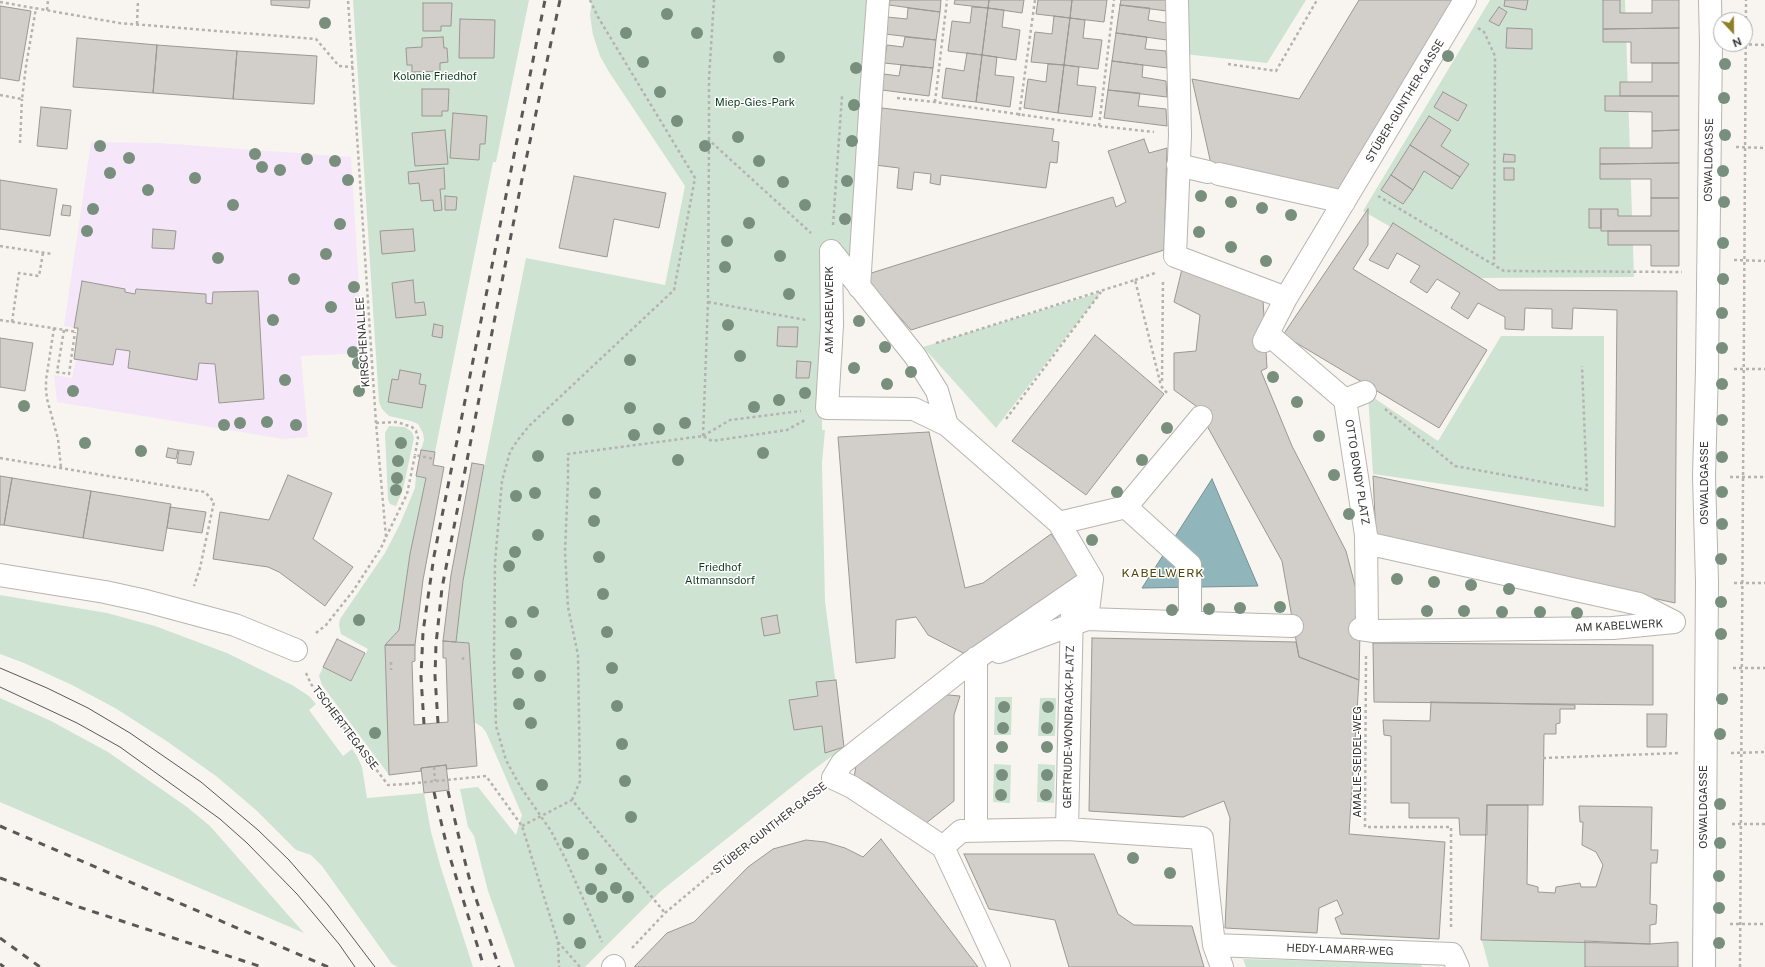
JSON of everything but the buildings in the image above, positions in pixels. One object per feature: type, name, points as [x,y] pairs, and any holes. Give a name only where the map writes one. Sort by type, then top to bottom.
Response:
[{"type":"street","points":[[860,287],[878,0]]},
{"type":"street","points":[[1177,0],[1180,135],[1169,263],[1286,298],[1267,335],[1355,396]]},
{"type":"street","name":"OSWALDGASSE","points":[[1704,967],[1707,582],[1704,476],[1707,369],[1711,44],[1710,0]]},
{"type":"street","name":"STÜBER-GUNTHER-GASSE","points":[[1286,298],[1461,8]]},
{"type":"street","points":[[1178,165],[1344,202]]},
{"type":"street","name":"AM KABELWERK","points":[[831,251],[915,356],[937,391],[947,425]]},
{"type":"street","name":"AM KABELWERK","points":[[827,408],[832,325],[831,251]]},
{"type":"street","name":"OTTO BONDY PLATZ","points":[[1355,396],[1366,535],[1370,545],[1367,630]]},
{"type":"street","points":[[827,408],[914,409],[947,425],[1059,523],[1092,579],[1079,622],[1190,622],[1292,626]]},
{"type":"street","points":[[1059,523],[1126,507],[1201,417]]},
{"type":"street","points":[[1126,507],[1190,565],[1190,622]]},
{"type":"street","name":"AM KABELWERK","points":[[1367,630],[1612,628],[1674,622],[1638,604],[1370,545]]},
{"type":"street","points":[[0,575],[105,592],[187,612],[235,625],[296,650]]},
{"type":"street","points":[[968,830],[973,661],[1092,579]]},
{"type":"street","name":"GERTRUDE-WONDRACK-PLATZ","points":[[1067,829],[1079,622],[1073,592]]},
{"type":"street","name":"GERTRUDE-WONDRACK-PLATZ","points":[[973,661],[1079,622]]},
{"type":"street","name":"STÜBER-GUNTHER-GASSE","points":[[833,778],[842,763],[973,661]]},
{"type":"street","points":[[833,778],[852,787],[943,847],[999,967]]},
{"type":"street","points":[[943,847],[968,830],[1067,829],[1091,832],[1202,838],[1214,945],[1222,967]]},
{"type":"street","name":"HEDY-LAMARR-WEG","points":[[1214,945],[1455,960]]},
{"type":"path","points":[[48,0],[48,10]]},
{"type":"path","points":[[137,24],[138,0]]},
{"type":"path","name":"KIRSCHENALLEE","points":[[348,0],[376,423],[386,537]]},
{"type":"path","points":[[590,0],[598,17],[695,178],[674,290],[529,426],[510,452],[502,481],[493,604],[496,726],[500,744],[513,774],[551,831],[567,862],[613,966]]},
{"type":"path","points":[[703,436],[708,302],[709,78],[714,0]]},
{"type":"path","points":[[935,102],[947,0]]},
{"type":"path","points":[[1019,116],[1035,0]]},
{"type":"path","points":[[1099,126],[1114,0]]},
{"type":"path","points":[[1228,64],[1276,71],[1316,0]]},
{"type":"path","points":[[1746,0],[1746,12]]},
{"type":"path","points":[[0,2],[119,23],[316,39],[339,66],[353,67]]},
{"type":"path","points":[[20,143],[22,99],[36,8]]},
{"type":"path","points":[[1461,8],[1484,32],[1495,56],[1494,264]]},
{"type":"path","points":[[1753,44],[1765,45]]},
{"type":"path","points":[[1740,967],[1746,52]]},
{"type":"path","points":[[831,251],[842,94]]},
{"type":"path","points":[[0,95],[22,99]]},
{"type":"path","points":[[871,96],[935,102],[1019,116],[1180,135]]},
{"type":"path","points":[[709,140],[831,251]]},
{"type":"path","points":[[1356,184],[1504,271],[1688,272],[1708,259]]},
{"type":"path","points":[[0,246],[52,254]]},
{"type":"path","points":[[12,322],[19,273],[39,276],[43,253]]},
{"type":"path","points":[[915,356],[923,347],[1101,292],[1135,280],[1169,263]]},
{"type":"path","points":[[1161,386],[1169,263]]},
{"type":"path","points":[[1135,280],[1161,386],[1167,393]]},
{"type":"path","points":[[1006,419],[1101,292]]},
{"type":"path","points":[[708,302],[832,325]]},
{"type":"path","points":[[0,320],[77,332],[69,374],[57,372],[64,330]]},
{"type":"path","points":[[54,328],[46,380],[46,390],[47,400],[58,440],[61,468]]},
{"type":"path","points":[[1355,396],[1455,466],[1587,490],[1582,366]]},
{"type":"path","points":[[1707,369],[1765,370]]},
{"type":"path","points":[[703,436],[712,441],[787,430],[827,408]]},
{"type":"path","points":[[559,967],[558,942],[522,826],[540,815],[572,800],[580,781],[578,655],[568,607],[565,552],[568,454],[703,436],[730,420],[827,408]]},
{"type":"path","points":[[296,650],[326,624],[348,597],[381,548],[407,494],[418,438],[416,431],[412,427],[397,422],[376,423]]},
{"type":"path","points":[[415,455],[434,459]]},
{"type":"path","points":[[0,458],[204,492],[214,502],[200,568],[187,612]]},
{"type":"path","points":[[1704,476],[1765,477]]},
{"type":"path","points":[[1707,582],[1765,583]]},
{"type":"path","name":"AMALIE-SEIDEL-WEG","points":[[1367,630],[1365,827],[1451,827],[1455,960]]},
{"type":"path","name":"TSCHERTTEGASSE","points":[[296,650],[311,684],[388,785],[486,776],[522,826]]},
{"type":"path","points":[[463,657],[464,664]]},
{"type":"path","points":[[391,662],[392,670]]},
{"type":"path","points":[[1741,668],[1765,668]]},
{"type":"path","points":[[1543,758],[1765,752]]},
{"type":"path","points":[[434,767],[435,781]]},
{"type":"path","name":"STÜBER-GUNTHER-GASSE","points":[[613,966],[665,913],[739,851],[833,778]]},
{"type":"path","points":[[572,800],[665,913]]},
{"type":"path","points":[[1704,824],[1765,824]]},
{"type":"path","points":[[1705,924],[1765,924]]},
{"type":"path","points":[[558,942],[580,967]]},
{"type":"shaded area","points":[[91,142],[159,143],[351,157],[363,353],[301,356],[308,437],[284,439],[57,402],[54,375],[72,378],[76,360],[74,359],[78,328],[64,326]]},
{"type":"green space","name":"Kolonie Friedhof","points":[[353,0],[529,0],[496,162],[493,162],[435,452],[421,450],[424,440],[423,433],[418,424],[389,416],[382,409],[379,402]]},
{"type":"green space","name":"Miep-Gies-Park","points":[[592,0],[875,0],[852,263],[824,271],[822,430],[825,430],[822,463],[825,601],[844,747],[661,891],[585,967],[515,967],[488,891],[474,836],[468,827],[460,789],[478,787],[516,835],[522,815],[486,732],[482,727],[474,722],[469,643],[456,642],[458,615],[469,543],[526,258],[665,285],[685,186],[609,72],[600,56],[593,35],[590,15]]},
{"type":"green space","points":[[1186,0],[1306,0],[1267,63],[1184,54]]},
{"type":"green space","points":[[1490,0],[1625,0],[1634,277],[1479,278],[1363,211]]},
{"type":"green space","points":[[1101,292],[996,428],[923,347]]},
{"type":"green space","points":[[1501,336],[1604,336],[1604,507],[1373,474],[1368,394],[1438,441]]},
{"type":"green space","points":[[389,426],[405,427],[412,432],[414,438],[403,489],[396,506],[390,504],[388,500],[385,433]]},
{"type":"green space","points":[[416,476],[426,478],[410,554],[399,630],[385,645],[389,775],[322,685],[319,676],[323,667],[351,681],[368,649],[341,634],[339,625],[340,619],[385,553],[400,524],[415,488]]},
{"type":"green space","points":[[0,595],[107,613],[155,626],[227,653],[292,685],[309,696],[316,704],[309,710],[343,756],[352,749],[357,756],[362,767],[367,798],[424,793],[431,832],[441,868],[473,967],[398,967],[392,964],[322,866],[311,855],[296,850],[256,810],[216,776],[165,740],[115,708],[72,685],[24,663],[0,654]]},
{"type":"green space","points":[[995,697],[1012,697],[1011,735],[994,735]]},
{"type":"green space","points":[[0,698],[51,721],[108,752],[187,807],[210,826],[304,933],[0,802]]},
{"type":"green space","points":[[1040,698],[1056,698],[1055,736],[1038,736]]},
{"type":"green space","points":[[994,764],[1011,765],[1010,803],[993,802]]},
{"type":"green space","points":[[1038,764],[1055,765],[1054,803],[1037,802]]},
{"type":"green space","points":[[1482,941],[1585,941],[1585,967],[1489,967]]},
{"type":"green space","points":[[1243,959],[1420,963],[1422,967],[1246,967]]},
{"type":"water","points":[[1212,479],[1258,586],[1142,588]]},
{"type":"tunnel","points":[[1201,417],[1264,341]]},
{"type":"tunnel","points":[[1292,626],[1360,629]]},
{"type":"tram line","points":[[0,668],[47,688],[88,708],[130,733],[201,782],[258,830],[289,860],[328,905],[375,967]]},
{"type":"tram line","points":[[0,687],[77,723],[120,747],[220,819],[247,843],[297,894],[339,944],[355,967]]},
{"type":"railway","points":[[424,724],[421,677],[423,632],[434,556],[545,0]]},
{"type":"railway","points":[[438,723],[435,676],[436,644],[442,588],[523,174],[560,0]]},
{"type":"railway","points":[[448,791],[470,881],[499,967]]},
{"type":"railway","points":[[434,792],[448,851],[484,967]]},
{"type":"railway","points":[[0,826],[328,967]]},
{"type":"railway","points":[[0,878],[79,907],[262,967]]},
{"type":"railway","points":[[0,938],[40,967]]},
{"type":"railway","points":[[0,964],[4,967]]},
{"type":"district","name":"KABELWERK","points":[[1163,573]]},
{"type":"park label","name":"Friedhof Altmannsdorf","points":[[720,574]]}]
